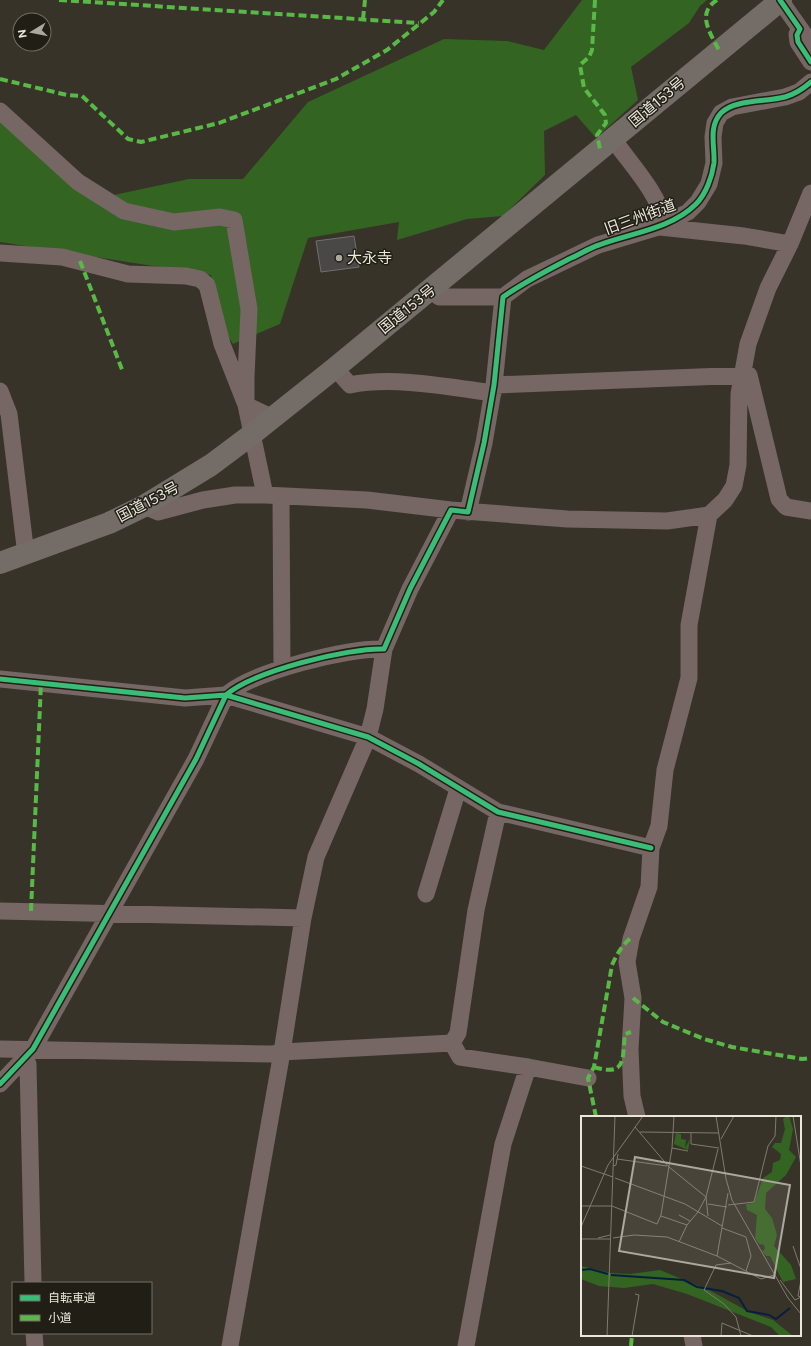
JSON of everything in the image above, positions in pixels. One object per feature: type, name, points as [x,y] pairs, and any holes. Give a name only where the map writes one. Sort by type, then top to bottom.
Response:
[{"type":"highway","name":"国道153号","points":[[0,563],[26,555],[109,523],[144,506],[211,465],[335,368],[780,0]]},
{"type":"street","points":[[780,0],[811,44]]},
{"type":"street","points":[[800,29],[797,35],[798,42],[811,62]]},
{"type":"street","name":"旧三州街道","points":[[503,297],[527,279],[598,245],[662,225],[688,212],[698,202],[709,184],[714,163],[713,137],[715,123],[721,113],[732,106],[785,98],[799,92],[811,82]]},
{"type":"street","points":[[0,111],[78,182],[124,211],[174,222],[220,217],[234,220],[249,309],[246,405],[251,435],[273,495],[282,668]]},
{"type":"street","points":[[613,139],[644,181],[661,208],[662,225],[790,244]]},
{"type":"street","points":[[144,506],[158,512],[203,500],[235,495],[273,495],[367,500],[468,512],[567,519],[667,521],[709,515],[725,500],[734,486],[738,465],[739,394],[741,374],[748,344],[768,288],[790,244],[811,193]]},
{"type":"street","points":[[0,253],[62,257],[128,274],[186,276],[200,279],[207,285],[222,344],[246,405],[273,418]]},
{"type":"street","points":[[431,289],[439,297],[503,297],[494,389],[484,443],[468,512]]},
{"type":"street","points":[[335,368],[350,385],[362,383],[421,384],[494,389],[741,374],[749,375],[779,499],[786,507],[811,511]]},
{"type":"street","points":[[0,391],[9,414],[26,555]]},
{"type":"street","points":[[230,1346],[282,1052],[303,918],[316,857],[368,737],[375,709],[384,649],[410,589],[451,510]]},
{"type":"street","points":[[637,1116],[632,1096],[630,1048],[633,998],[627,962],[631,939],[649,887],[651,848],[659,826],[665,770],[689,678],[689,625],[709,515]]},
{"type":"street","points":[[0,1084],[29,1054],[110,914],[196,759],[226,695],[235,688],[282,668],[366,648],[384,649]]},
{"type":"street","points":[[0,679],[185,698],[226,695],[368,737],[420,764],[458,789],[498,812],[651,848]]},
{"type":"street","points":[[426,894],[458,789]]},
{"type":"street","points":[[452,1043],[458,1033],[476,910],[498,812]]},
{"type":"street","points":[[0,911],[303,918]]},
{"type":"street","points":[[0,1049],[29,1054],[272,1054],[282,1052],[452,1043]]},
{"type":"street","points":[[452,1043],[460,1057],[528,1066],[588,1078]]},
{"type":"street","points":[[29,1054],[33,1282]]},
{"type":"street","points":[[466,1346],[503,1144],[528,1066]]},
{"type":"street","points":[[34,1334],[35,1346]]},
{"type":"street","points":[[692,1336],[694,1346]]},
{"type":"green space","points":[[582,0],[707,0],[700,6],[689,23],[631,67],[638,100],[596,138],[576,115],[544,131],[545,175],[503,216],[467,219],[397,240],[399,222],[308,238],[280,324],[233,344],[221,326],[211,275],[0,242],[0,119],[109,196],[189,179],[243,179],[308,102],[444,39],[507,41],[544,50]]},
{"type":"building","points":[[354,236],[359,267],[321,272],[316,241]]},
{"type":"marked path","points":[[59,0],[419,23]]},
{"type":"marked path","points":[[363,19],[365,0]]},
{"type":"marked path","points":[[0,79],[67,95],[82,96],[128,139],[141,142],[219,123],[336,79],[387,50],[434,12],[443,0]]},
{"type":"marked path","points":[[595,0],[592,50],[589,57],[580,65],[584,88],[605,115],[606,123],[597,135],[600,149]]},
{"type":"marked path","points":[[717,0],[707,11],[706,17],[709,30],[719,50]]},
{"type":"marked path","points":[[80,261],[123,372]]},
{"type":"marked path","points":[[31,911],[41,683]]},
{"type":"marked path","points":[[596,1116],[588,1078],[594,1067],[612,965],[620,950],[632,937]]},
{"type":"marked path","points":[[633,998],[663,1022],[704,1039],[732,1047],[802,1059],[811,1058]]},
{"type":"marked path","points":[[594,1067],[612,1070],[618,1068],[623,1058],[625,1034],[631,1032]]},
{"type":"marked path","points":[[631,1346],[632,1336]]},
{"type":"cycle path","points":[[780,0],[800,29],[797,35],[798,42],[811,62]]},
{"type":"cycle path","points":[[0,1084],[33,1049],[196,759],[226,695],[239,686],[257,678],[302,663],[348,652],[384,649],[410,589],[451,510],[468,512],[484,443],[494,385],[503,297],[535,277],[592,248],[663,225],[686,212],[700,200],[706,190],[712,174],[714,163],[713,130],[717,118],[721,113],[734,105],[789,96],[811,82]]},
{"type":"cycle path","points":[[0,679],[185,698],[226,695],[368,737],[419,764],[498,812],[651,848]]},
{"type":"place","name":"大永寺","points":[[339,258]]}]
